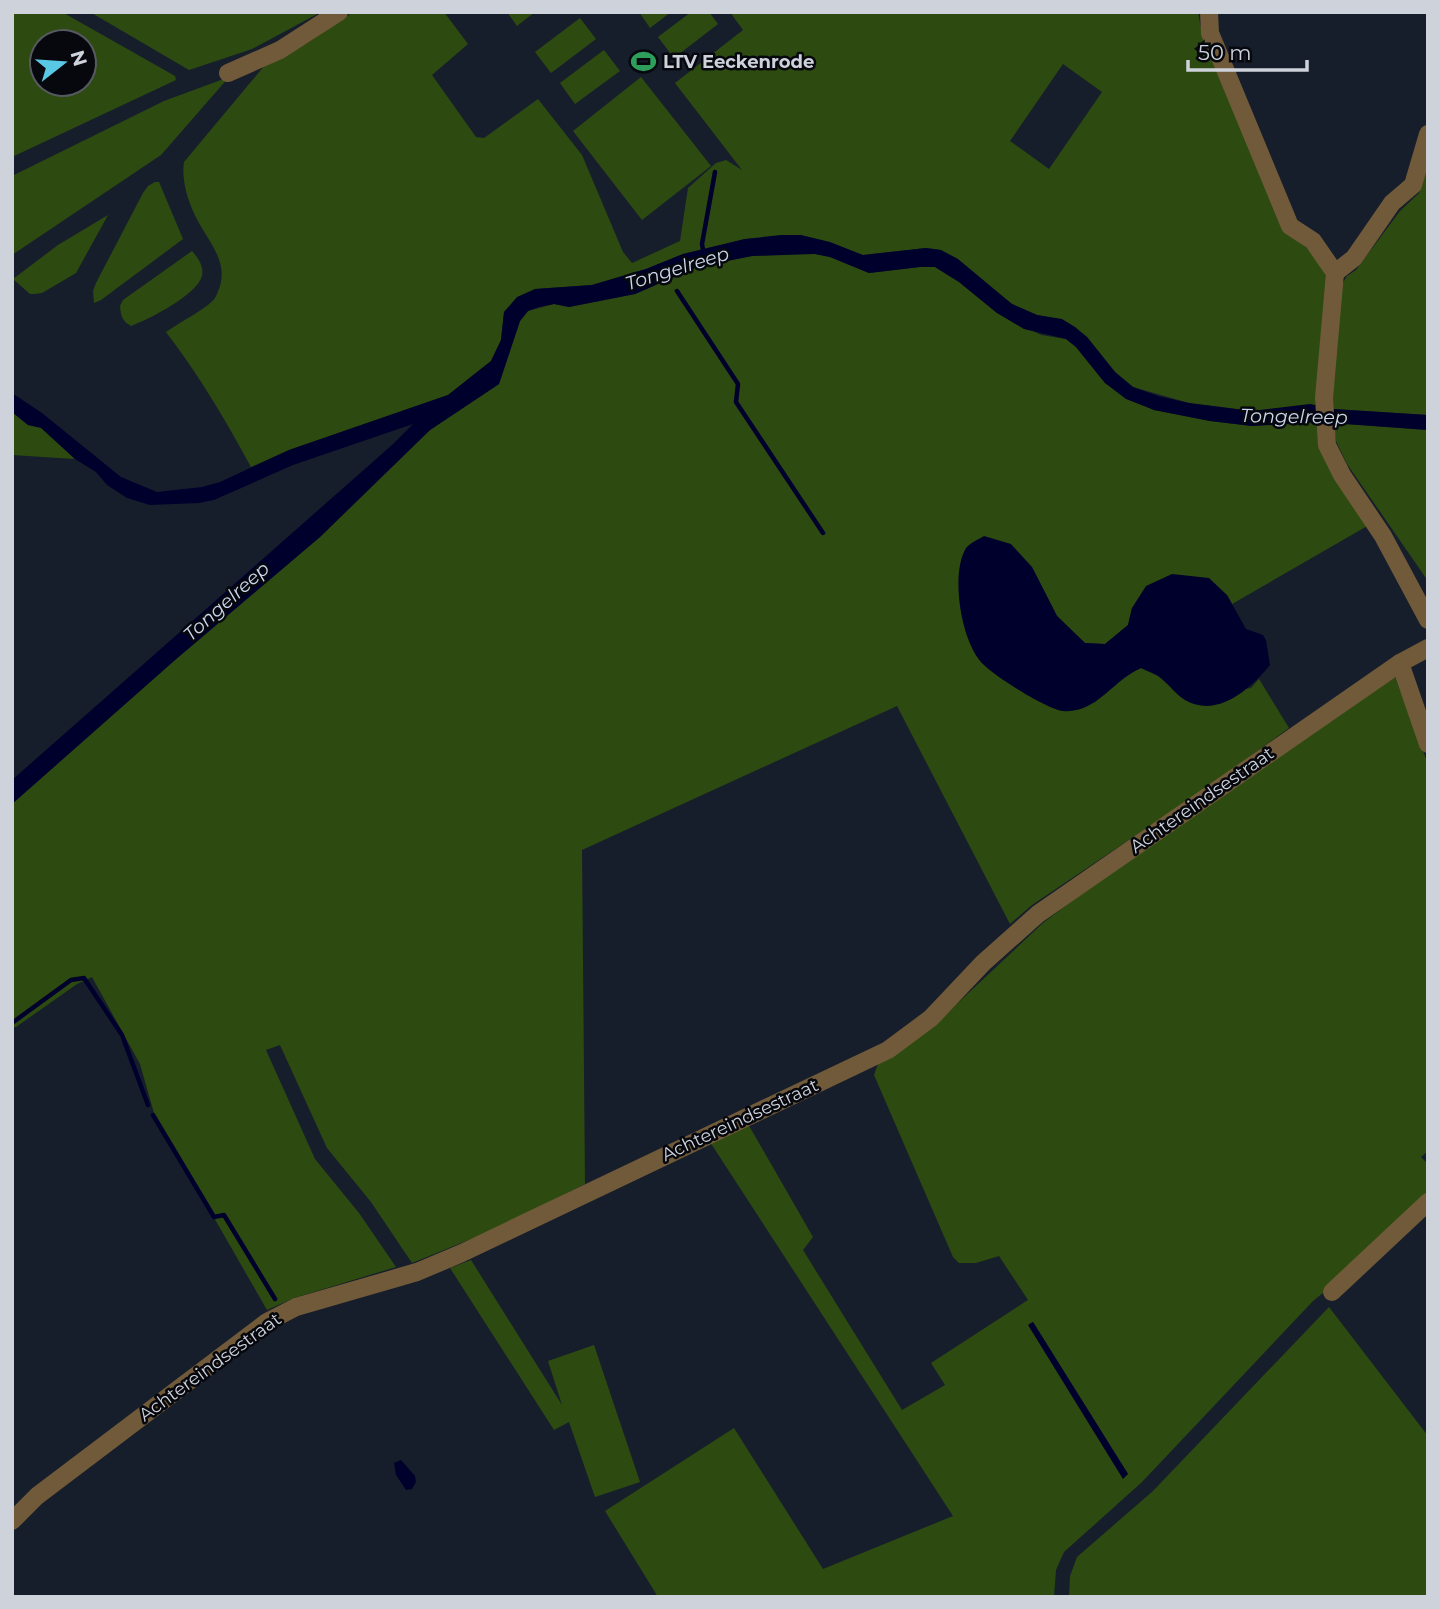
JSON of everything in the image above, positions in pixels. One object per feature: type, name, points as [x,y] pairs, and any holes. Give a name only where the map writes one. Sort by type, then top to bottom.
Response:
[{"type":"street","points":[[228,73],[280,50],[339,12]]},
{"type":"street","points":[[1209,12],[1210,33],[1290,226],[1313,241],[1335,273],[1324,398],[1327,444],[1342,475],[1383,536],[1428,620]]},
{"type":"street","points":[[1335,273],[1354,258],[1392,204],[1413,185],[1428,134]]},
{"type":"street","name":"Achtereindsestraat","points":[[12,1521],[37,1496],[267,1322],[296,1307],[417,1272],[462,1253],[888,1050],[931,1018],[983,963],[1038,914],[1400,663],[1428,648]]},
{"type":"street","points":[[1400,663],[1428,744]]},
{"type":"street","points":[[1332,1292],[1428,1202]]},
{"type":"green space","points":[[12,12],[62,12],[90,28],[28,28],[28,98],[98,98],[98,32],[175,76],[176,80],[12,157]]},
{"type":"green space","points":[[90,12],[321,12],[252,49],[189,70]]},
{"type":"green space","points":[[353,12],[444,12],[468,44],[432,75],[476,137],[484,138],[538,99],[582,155],[623,252],[632,263],[680,241],[688,188],[716,163],[726,160],[742,170],[675,83],[743,30],[730,12],[1198,12],[1203,39],[1285,230],[1313,253],[1327,278],[1315,405],[1252,411],[1189,403],[1133,387],[1115,372],[1087,337],[1062,320],[1037,315],[1012,304],[941,250],[926,248],[863,255],[801,236],[745,239],[683,254],[646,269],[592,285],[535,289],[504,312],[501,340],[491,361],[448,395],[289,450],[251,467],[190,364],[166,332],[211,302],[220,287],[222,277],[219,258],[189,201],[184,162],[265,65],[309,42]],"holes":[[[1063,64],[1102,92],[1049,169],[1010,141]]]},
{"type":"green space","points":[[507,12],[535,12],[517,26]]},
{"type":"green space","points":[[639,12],[671,12],[650,28]]},
{"type":"green space","points":[[691,12],[709,12],[718,24],[674,58],[658,37]]},
{"type":"green space","points":[[580,18],[596,39],[551,73],[535,52]]},
{"type":"green space","points":[[604,50],[620,71],[575,104],[560,83]]},
{"type":"green space","points":[[229,77],[161,155],[12,255],[12,176],[164,101]]},
{"type":"green space","points":[[641,77],[711,166],[642,220],[573,131]]},
{"type":"green space","points":[[1428,164],[1428,415],[1333,409],[1332,380],[1341,286],[1400,211],[1419,193]]},
{"type":"green space","points":[[155,182],[159,182],[183,239],[94,303],[93,291],[96,283],[143,193]]},
{"type":"green space","points":[[108,215],[76,273],[42,293],[35,294],[30,294],[13,279],[58,245]]},
{"type":"green space","points":[[192,251],[200,262],[202,276],[191,291],[149,318],[131,326],[126,322],[120,310],[123,300]]},
{"type":"green space","points":[[791,254],[830,257],[869,273],[935,267],[959,282],[997,313],[1041,335],[1066,339],[1076,347],[1105,383],[1154,410],[1252,426],[1317,422],[1324,453],[1335,478],[1369,525],[1232,604],[1227,595],[1132,608],[1128,625],[1105,644],[1085,643],[1057,616],[1032,567],[1094,703],[1127,674],[1141,668],[1158,676],[1185,700],[1251,688],[1259,679],[1289,728],[1200,792],[1032,905],[1010,924],[897,706],[582,850],[585,1184],[493,1230],[412,1263],[371,1202],[327,1148],[280,1045],[266,1050],[315,1159],[359,1213],[396,1267],[294,1298],[267,1310],[154,1113],[140,1064],[92,977],[77,984],[16,1027],[12,1027],[12,804],[320,537],[430,430],[499,384],[520,321],[528,311],[554,304],[569,307],[635,294],[697,267],[752,256]]},
{"type":"green space","points":[[12,412],[28,425],[41,427],[75,459],[12,455]]},
{"type":"green space","points":[[1333,423],[1428,430],[1428,581],[1347,464],[1336,441]]},
{"type":"green space","points":[[1395,677],[1428,764],[1428,1151],[1421,1157],[1428,1164],[1428,1196],[1313,1301],[1142,1482],[1064,1552],[1056,1570],[1054,1597],[658,1597],[605,1511],[734,1428],[823,1569],[953,1516],[710,1142],[748,1124],[813,1237],[803,1250],[902,1410],[945,1385],[931,1363],[1028,1300],[999,1256],[976,1263],[959,1263],[953,1257],[874,1075],[878,1064],[928,1031],[1044,922],[1143,848]],"holes":[[[1033,1322],[1128,1475],[1029,1324]]]},
{"type":"green space","points":[[471,1260],[562,1405],[548,1361],[594,1345],[640,1482],[595,1497],[569,1422],[554,1430],[450,1268]]},
{"type":"green space","points":[[1329,1307],[1428,1436],[1428,1597],[1069,1597],[1070,1576],[1077,1557],[1153,1491]]},
{"type":"water","name":"Tongelreep","points":[[801,235],[830,242],[863,255],[926,248],[941,250],[958,259],[1012,304],[1037,315],[1062,319],[1075,327],[1087,337],[1115,372],[1133,387],[1158,396],[1252,411],[1310,404],[1333,409],[1428,415],[1428,430],[1317,422],[1252,426],[1154,410],[1126,399],[1105,383],[1076,347],[1066,339],[1024,329],[997,313],[959,282],[935,267],[869,273],[830,257],[815,254],[752,256],[697,267],[635,294],[569,307],[554,304],[539,307],[528,311],[520,321],[499,384],[430,430],[320,537],[12,804],[12,780],[413,424],[293,465],[214,500],[150,505],[127,498],[107,485],[96,472],[75,459],[41,428],[28,425],[12,412],[12,393],[42,413],[121,477],[157,492],[202,487],[220,482],[289,450],[448,395],[491,361],[501,340],[504,312],[517,297],[535,289],[592,285],[646,269],[683,254],[745,239]]},
{"type":"water","points":[[984,536],[1011,544],[1032,567],[1057,616],[1085,643],[1105,644],[1128,625],[1132,608],[1146,586],[1172,574],[1209,578],[1227,595],[1246,629],[1263,635],[1270,665],[1253,683],[1233,698],[1210,706],[1185,700],[1159,676],[1141,668],[1095,702],[1075,711],[1063,711],[1045,705],[990,670],[976,655],[969,642],[960,608],[959,574],[966,548]]},
{"type":"water","points":[[1033,1322],[1128,1474],[1123,1479],[1028,1325]]},
{"type":"water","points":[[401,1460],[415,1476],[416,1482],[412,1489],[406,1490],[396,1475],[394,1463]]},
{"type":"waterway","name":"Tongelreep","points":[[703,250],[715,172]]},
{"type":"waterway","points":[[677,291],[738,384],[736,402],[823,533]]},
{"type":"waterway","points":[[12,1023],[71,980],[84,978],[122,1035],[148,1105]]},
{"type":"waterway","points":[[153,1115],[214,1217],[224,1215],[275,1299]]},
{"type":"place","name":"LTV Eeckenrode","points":[[643,62]]}]
